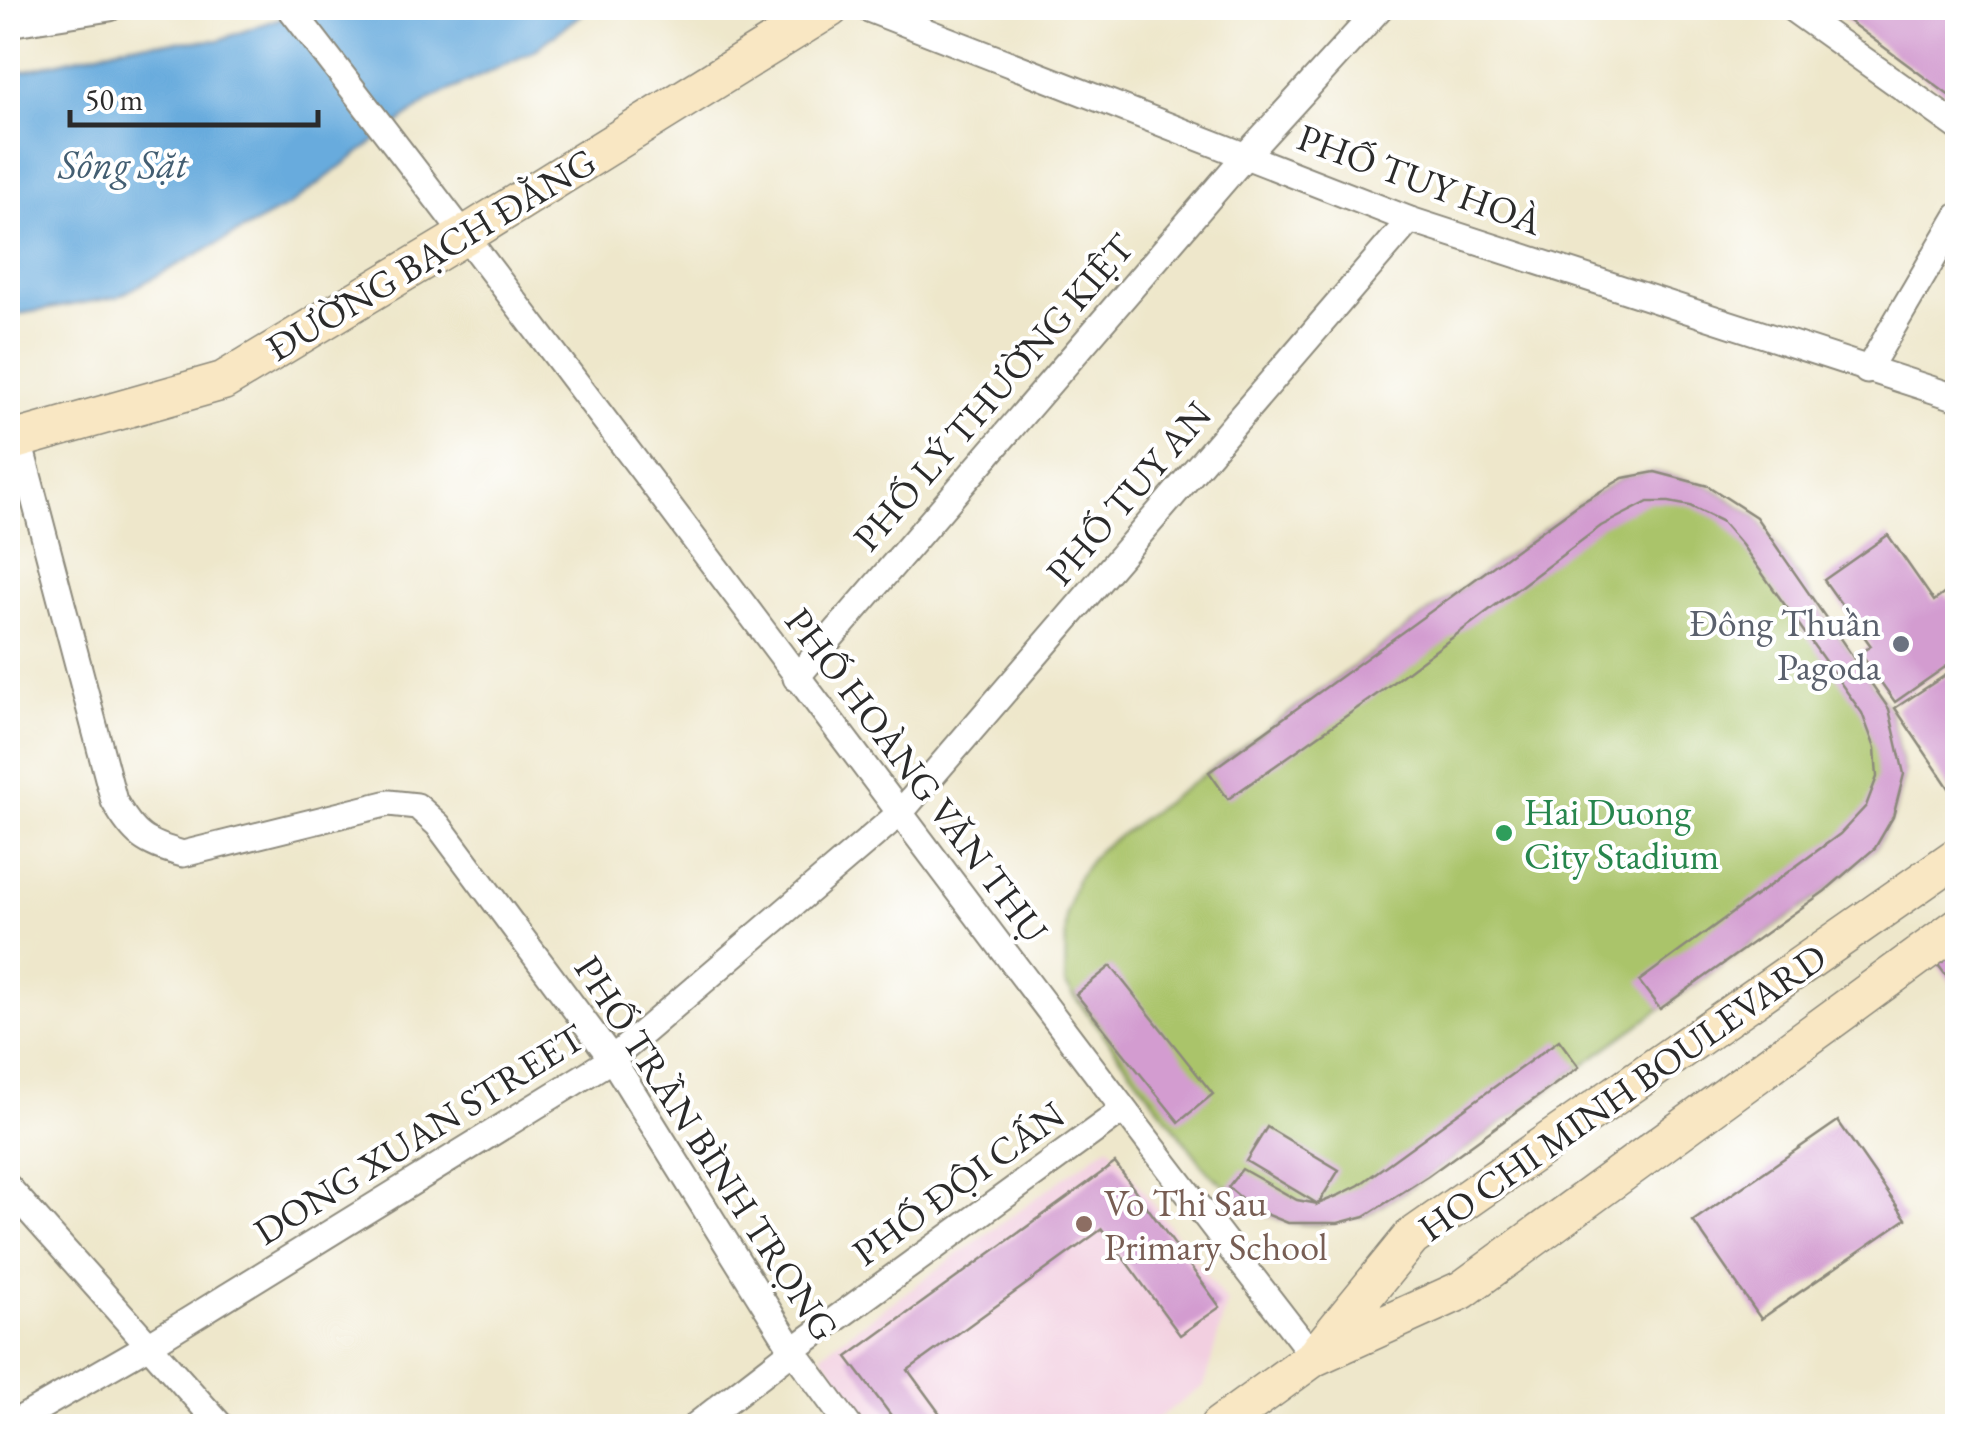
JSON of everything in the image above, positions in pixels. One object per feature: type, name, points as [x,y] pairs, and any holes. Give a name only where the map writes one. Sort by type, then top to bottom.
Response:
[{"type":"street","points":[[8,24],[110,8]]},
{"type":"street","name":"PHỐ HOÀNG VĂN THỤ","points":[[290,8],[418,172],[1122,1110],[1314,1357]]},
{"type":"street","name":"ĐƯỜNG BẠCH ĐẰNG","points":[[13,441],[222,381],[830,8]]},
{"type":"street","name":"PHỐ TUY HOÀ","points":[[866,8],[1410,220],[1958,398]]},
{"type":"street","name":"PHỐ LÝ THƯỜNG KIỆT","points":[[796,678],[1246,156],[1380,8]]},
{"type":"street","points":[[1791,8],[1958,127]]},
{"type":"street","points":[[1867,371],[1958,216]]},
{"type":"street","name":"PHỐ TUY AN","points":[[900,813],[1410,220]]},
{"type":"street","name":"PHỐ TRẦN BÌNH TRỌNG","points":[[13,441],[114,801],[129,828],[151,845],[183,854],[389,803],[417,806],[438,825],[612,1059],[793,1350],[849,1426]]},
{"type":"street","name":"DONG XUAN STREET","points":[[8,1426],[147,1346],[612,1059],[900,813]]},
{"type":"street","name":"HO CHI MINH BOULEVARD","points":[[1314,1357],[1411,1238],[1958,856]]},
{"type":"street","name":"HO CHI MINH BOULEVARD","points":[[1219,1426],[1314,1357],[1462,1290],[1958,927]]},
{"type":"street","name":"PHỐ ĐỘI CẤN","points":[[695,1426],[1122,1110]]},
{"type":"street","points":[[8,1187],[221,1426]]},
{"type":"shaded area","name":"Vo Thi Sau Primary School","points":[[1109,1145],[1227,1303],[1204,1386],[1147,1426],[872,1426],[821,1354]]},
{"type":"green space","name":"Hai Duong City Stadium","points":[[1655,472],[1708,486],[1756,517],[1889,709],[1904,774],[1893,817],[1875,848],[1825,891],[1428,1176],[1365,1216],[1317,1225],[1288,1223],[1254,1209],[1209,1173],[1065,984],[1066,915],[1076,880],[1099,850],[1579,504],[1623,478]]},
{"type":"water","name":"Sông Sặt","points":[[309,8],[589,8],[534,51],[431,99],[290,205],[117,297],[8,316],[8,75],[131,44],[219,40]]},
{"type":"building","points":[[1831,8],[1958,8],[1958,102]]},
{"type":"building","points":[[1655,472],[1708,486],[1756,517],[1889,709],[1904,774],[1893,817],[1875,848],[1825,891],[1660,1009],[1639,981],[1840,834],[1866,806],[1877,777],[1875,748],[1862,713],[1742,545],[1721,521],[1690,506],[1669,502],[1648,502],[1601,526],[1376,695],[1228,799],[1209,772],[1579,504],[1623,478]]},
{"type":"building","points":[[1888,535],[1934,601],[1945,593],[1958,610],[1958,658],[1895,702],[1860,653],[1871,646],[1824,580]]},
{"type":"building","points":[[1958,667],[1958,791],[1953,794],[1895,708]]},
{"type":"building","points":[[1958,946],[1958,991],[1935,961]]},
{"type":"building","points":[[1111,966],[1213,1094],[1179,1122],[1076,994]]},
{"type":"building","points":[[1559,1040],[1579,1067],[1428,1176],[1365,1216],[1338,1223],[1288,1223],[1254,1209],[1228,1187],[1242,1169],[1297,1200],[1318,1204],[1359,1185]]},
{"type":"building","points":[[1838,1121],[1906,1219],[1761,1319],[1693,1221]]},
{"type":"building","points":[[1267,1127],[1339,1170],[1318,1204],[1246,1161]]},
{"type":"building","points":[[1115,1163],[1220,1307],[1180,1335],[1102,1229],[908,1370],[949,1426],[899,1426],[847,1357]]},
{"type":"place","name":"Đông Thuần Pagoda","points":[[1901,644]]},
{"type":"place","name":"Hai Duong City Stadium","points":[[1504,833]]},
{"type":"place","name":"Vo Thi Sau Primary School","points":[[1084,1224]]}]
